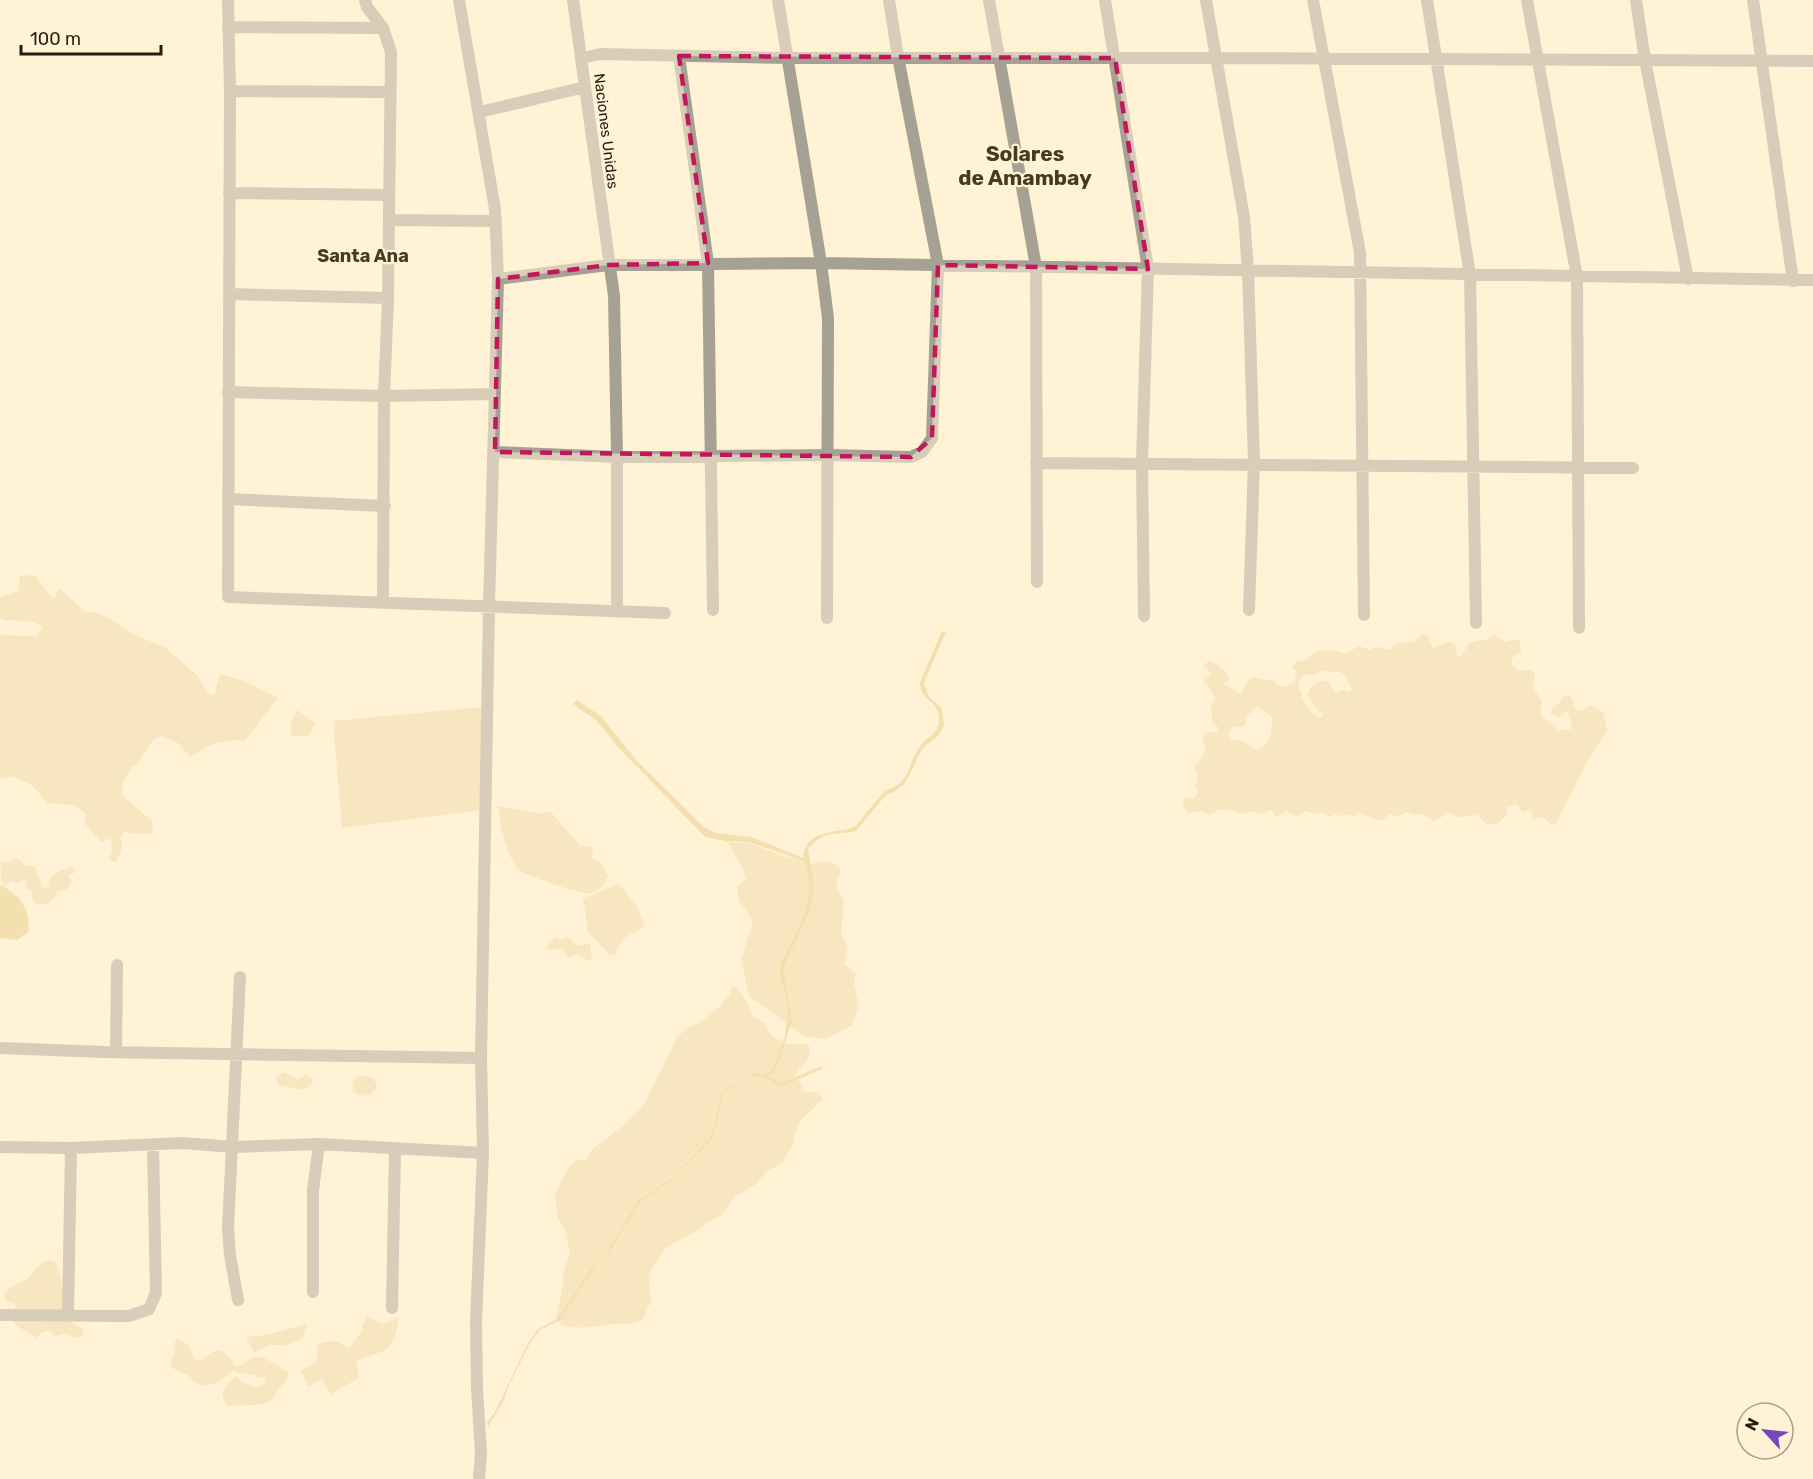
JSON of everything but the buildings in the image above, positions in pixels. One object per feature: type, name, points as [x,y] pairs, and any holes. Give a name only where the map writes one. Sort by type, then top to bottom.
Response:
[{"type":"street","points":[[228,0],[230,91],[228,597],[665,613]]},
{"type":"street","points":[[365,0],[367,7],[383,28],[391,52],[388,298],[384,396],[383,602]]},
{"type":"street","points":[[459,0],[480,112],[496,221],[498,279],[489,607],[481,1058],[483,1154],[476,1322],[481,1442],[479,1479]]},
{"type":"street","name":"Naciones Unidas","points":[[573,0],[614,296],[617,612]]},
{"type":"street","points":[[778,0],[828,318],[827,618]]},
{"type":"street","points":[[495,452],[617,457],[828,455],[911,457],[922,452],[932,438],[938,265],[889,0]]},
{"type":"street","points":[[989,0],[1036,267],[1036,582]]},
{"type":"street","points":[[1105,0],[1148,269],[1142,464],[1144,616]]},
{"type":"street","points":[[1206,0],[1244,218],[1248,270],[1254,465],[1249,610]]},
{"type":"street","points":[[1312,0],[1360,253],[1364,615]]},
{"type":"street","points":[[1427,0],[1470,275],[1476,623]]},
{"type":"street","points":[[1527,0],[1577,277],[1579,628]]},
{"type":"street","points":[[1636,0],[1645,60],[1688,279]]},
{"type":"street","points":[[1753,0],[1793,281]]},
{"type":"street","points":[[228,27],[383,28]]},
{"type":"street","points":[[582,58],[601,54],[788,58],[1813,62]]},
{"type":"street","points":[[679,56],[708,263],[713,610]]},
{"type":"street","points":[[480,112],[585,87]]},
{"type":"street","points":[[230,91],[390,92]]},
{"type":"street","points":[[229,193],[389,195]]},
{"type":"street","points":[[389,220],[496,221]]},
{"type":"street","points":[[498,279],[608,265],[821,263],[1813,280]]},
{"type":"street","points":[[229,294],[388,298]]},
{"type":"street","points":[[228,392],[384,396],[495,394]]},
{"type":"street","points":[[1036,463],[1633,468]]},
{"type":"street","points":[[228,499],[385,506]]},
{"type":"street","points":[[116,1052],[117,965]]},
{"type":"street","points":[[238,1300],[228,1229],[240,977]]},
{"type":"street","points":[[0,1048],[481,1058]]},
{"type":"street","points":[[0,1147],[71,1148],[182,1143],[233,1147],[319,1144],[483,1154]]},
{"type":"street","points":[[313,1292],[314,1190],[319,1144]]},
{"type":"street","points":[[0,1316],[129,1317],[149,1308],[156,1293],[153,1145]]},
{"type":"street","points":[[68,1316],[71,1148]]},
{"type":"street","points":[[392,1308],[395,1149]]},
{"type":"highlighted area","points":[[679,56],[1115,58],[1148,269],[938,265],[932,438],[911,457],[495,452],[498,279],[608,265],[708,263]]},
{"type":"shaded area","points":[[34,575],[54,600],[59,588],[86,612],[100,613],[137,636],[163,646],[197,675],[207,691],[214,696],[220,674],[244,681],[278,698],[245,741],[216,743],[190,757],[178,743],[162,736],[153,740],[123,782],[122,795],[153,822],[152,834],[124,831],[121,837],[122,847],[116,863],[109,859],[112,851],[111,838],[101,842],[85,824],[86,814],[74,805],[47,803],[33,786],[13,776],[1,779],[0,776],[0,635],[37,636],[42,628],[36,622],[0,618],[0,597],[18,591],[20,576]]},
{"type":"shaded area","points":[[942,631],[946,632],[924,683],[929,697],[941,707],[944,725],[938,736],[922,749],[906,782],[894,792],[886,795],[856,831],[830,834],[820,838],[808,849],[813,876],[812,901],[783,969],[792,1021],[778,1064],[772,1074],[751,1076],[738,1082],[756,1073],[765,1074],[771,1071],[782,1044],[787,1025],[787,1006],[780,969],[807,904],[809,884],[804,861],[749,842],[705,837],[618,747],[597,721],[573,704],[577,700],[601,716],[637,761],[704,827],[715,833],[752,837],[803,858],[805,848],[816,837],[855,827],[885,791],[901,782],[918,749],[937,728],[938,713],[923,694],[920,682]]},
{"type":"shaded area","points":[[1422,634],[1429,637],[1432,648],[1447,642],[1453,643],[1456,645],[1457,656],[1461,657],[1469,643],[1485,641],[1495,635],[1505,642],[1516,639],[1520,641],[1521,652],[1512,658],[1512,665],[1518,671],[1533,672],[1535,676],[1533,687],[1542,702],[1541,715],[1559,730],[1572,728],[1568,712],[1559,717],[1551,714],[1553,707],[1564,695],[1571,696],[1576,710],[1583,710],[1590,705],[1604,713],[1607,731],[1589,759],[1555,825],[1551,825],[1544,817],[1534,819],[1530,810],[1522,812],[1515,804],[1510,807],[1506,805],[1508,814],[1497,824],[1486,824],[1478,815],[1457,817],[1450,813],[1433,821],[1424,815],[1413,815],[1407,812],[1396,817],[1391,813],[1382,820],[1361,813],[1355,817],[1348,814],[1341,816],[1334,814],[1331,817],[1321,812],[1314,814],[1306,811],[1296,817],[1287,811],[1276,817],[1272,810],[1259,814],[1252,811],[1240,814],[1229,809],[1226,811],[1219,809],[1209,816],[1199,811],[1188,814],[1182,803],[1186,797],[1194,799],[1198,792],[1195,786],[1198,774],[1194,768],[1204,755],[1206,747],[1202,740],[1206,733],[1217,731],[1218,727],[1212,722],[1211,706],[1215,698],[1204,683],[1204,679],[1210,674],[1209,670],[1203,666],[1209,661],[1220,666],[1229,678],[1224,683],[1225,686],[1242,693],[1247,682],[1253,677],[1273,679],[1277,685],[1285,687],[1295,680],[1296,672],[1292,667],[1297,661],[1306,660],[1319,652],[1329,650],[1345,654],[1359,646],[1369,650],[1377,647],[1388,649],[1397,643],[1414,642]],"holes":[[[1323,670],[1330,673],[1338,671],[1344,675],[1352,689],[1350,692],[1343,690],[1335,693],[1330,683],[1323,680],[1312,685],[1307,696],[1319,712],[1323,713],[1322,717],[1319,717],[1308,707],[1298,684],[1305,675],[1317,674]],[[1256,707],[1273,718],[1268,742],[1257,751],[1244,741],[1232,740],[1228,733],[1234,727],[1245,725],[1247,716]]]},
{"type":"shaded area","points":[[481,707],[481,810],[342,828],[333,721]]},
{"type":"shaded area","points":[[297,710],[315,723],[309,736],[292,736],[290,724]]},
{"type":"shaded area","points":[[498,806],[538,813],[551,812],[580,846],[593,847],[592,858],[600,862],[609,877],[597,891],[587,893],[522,872],[513,862],[506,847]]},
{"type":"shaded area","points":[[727,842],[749,843],[785,857],[803,860],[808,868],[820,861],[825,861],[841,870],[836,887],[844,901],[841,933],[848,948],[844,964],[856,973],[854,983],[859,1006],[852,1025],[826,1039],[804,1036],[749,996],[741,959],[753,921],[738,900],[738,885],[746,879],[741,865]]},
{"type":"shaded area","points":[[15,858],[22,861],[24,867],[27,865],[35,867],[43,888],[48,887],[53,875],[65,869],[66,871],[70,867],[74,868],[76,872],[69,875],[72,883],[66,890],[56,892],[57,895],[49,903],[37,905],[32,899],[32,891],[25,888],[27,880],[24,879],[17,884],[13,881],[5,886],[0,879],[2,876],[0,863],[11,862]]},
{"type":"shaded area","points":[[619,884],[636,905],[645,926],[622,941],[616,955],[610,955],[588,932],[583,898]]},
{"type":"shaded area","points":[[0,885],[13,893],[26,910],[28,932],[17,940],[0,938]]},
{"type":"shaded area","points":[[566,936],[578,946],[587,943],[590,945],[592,959],[588,961],[577,954],[569,958],[562,948],[550,950],[546,948],[555,937],[563,940]]},
{"type":"shaded area","points":[[735,986],[748,1003],[753,1016],[764,1023],[772,1036],[787,1044],[804,1044],[810,1047],[807,1061],[794,1077],[801,1082],[803,1091],[817,1093],[823,1099],[802,1119],[795,1133],[793,1146],[782,1163],[767,1171],[755,1185],[735,1197],[720,1217],[707,1222],[701,1228],[666,1248],[651,1270],[649,1280],[651,1301],[643,1319],[633,1323],[588,1327],[560,1324],[556,1317],[564,1269],[570,1252],[564,1228],[558,1218],[555,1194],[567,1169],[576,1160],[586,1160],[594,1147],[605,1141],[643,1106],[677,1037],[720,1006]]},
{"type":"shaded area","points":[[283,1072],[298,1079],[306,1075],[313,1080],[311,1085],[304,1090],[279,1085],[275,1078]]},
{"type":"shaded area","points":[[357,1076],[374,1079],[377,1087],[371,1094],[360,1096],[353,1092],[352,1083]]},
{"type":"shaded area","points":[[737,1082],[723,1094],[713,1138],[673,1179],[640,1202],[609,1252],[599,1260],[560,1320],[540,1330],[530,1343],[504,1400],[488,1427],[487,1423],[495,1412],[528,1343],[537,1330],[558,1318],[597,1260],[607,1252],[638,1201],[672,1178],[711,1137],[722,1093]]},
{"type":"shaded area","points":[[49,1260],[56,1262],[63,1287],[65,1315],[84,1330],[81,1338],[62,1334],[54,1337],[50,1331],[42,1332],[37,1338],[17,1326],[12,1320],[16,1312],[15,1304],[7,1302],[3,1295],[10,1288],[28,1278],[40,1264]]},
{"type":"shaded area","points":[[366,1316],[382,1324],[399,1317],[391,1345],[382,1352],[356,1361],[359,1378],[331,1394],[322,1379],[308,1387],[301,1371],[316,1362],[318,1344],[334,1340],[349,1348],[360,1334]]},
{"type":"shaded area","points":[[307,1324],[302,1339],[286,1345],[269,1345],[254,1353],[246,1337],[265,1335]]},
{"type":"shaded area","points":[[177,1339],[188,1345],[193,1357],[199,1361],[212,1352],[220,1350],[232,1360],[234,1365],[261,1357],[289,1372],[288,1378],[270,1401],[226,1407],[222,1393],[225,1386],[237,1376],[242,1382],[256,1387],[263,1385],[266,1378],[235,1372],[234,1369],[216,1383],[206,1385],[195,1382],[187,1374],[171,1366],[171,1359],[175,1353],[173,1345]]},
{"type":"waterway","points":[[765,1076],[781,1085],[821,1068]]},
{"type":"district","name":"Solares de Amambay","points":[[1025,165]]},
{"type":"district","name":"Santa Ana","points":[[363,256]]}]
